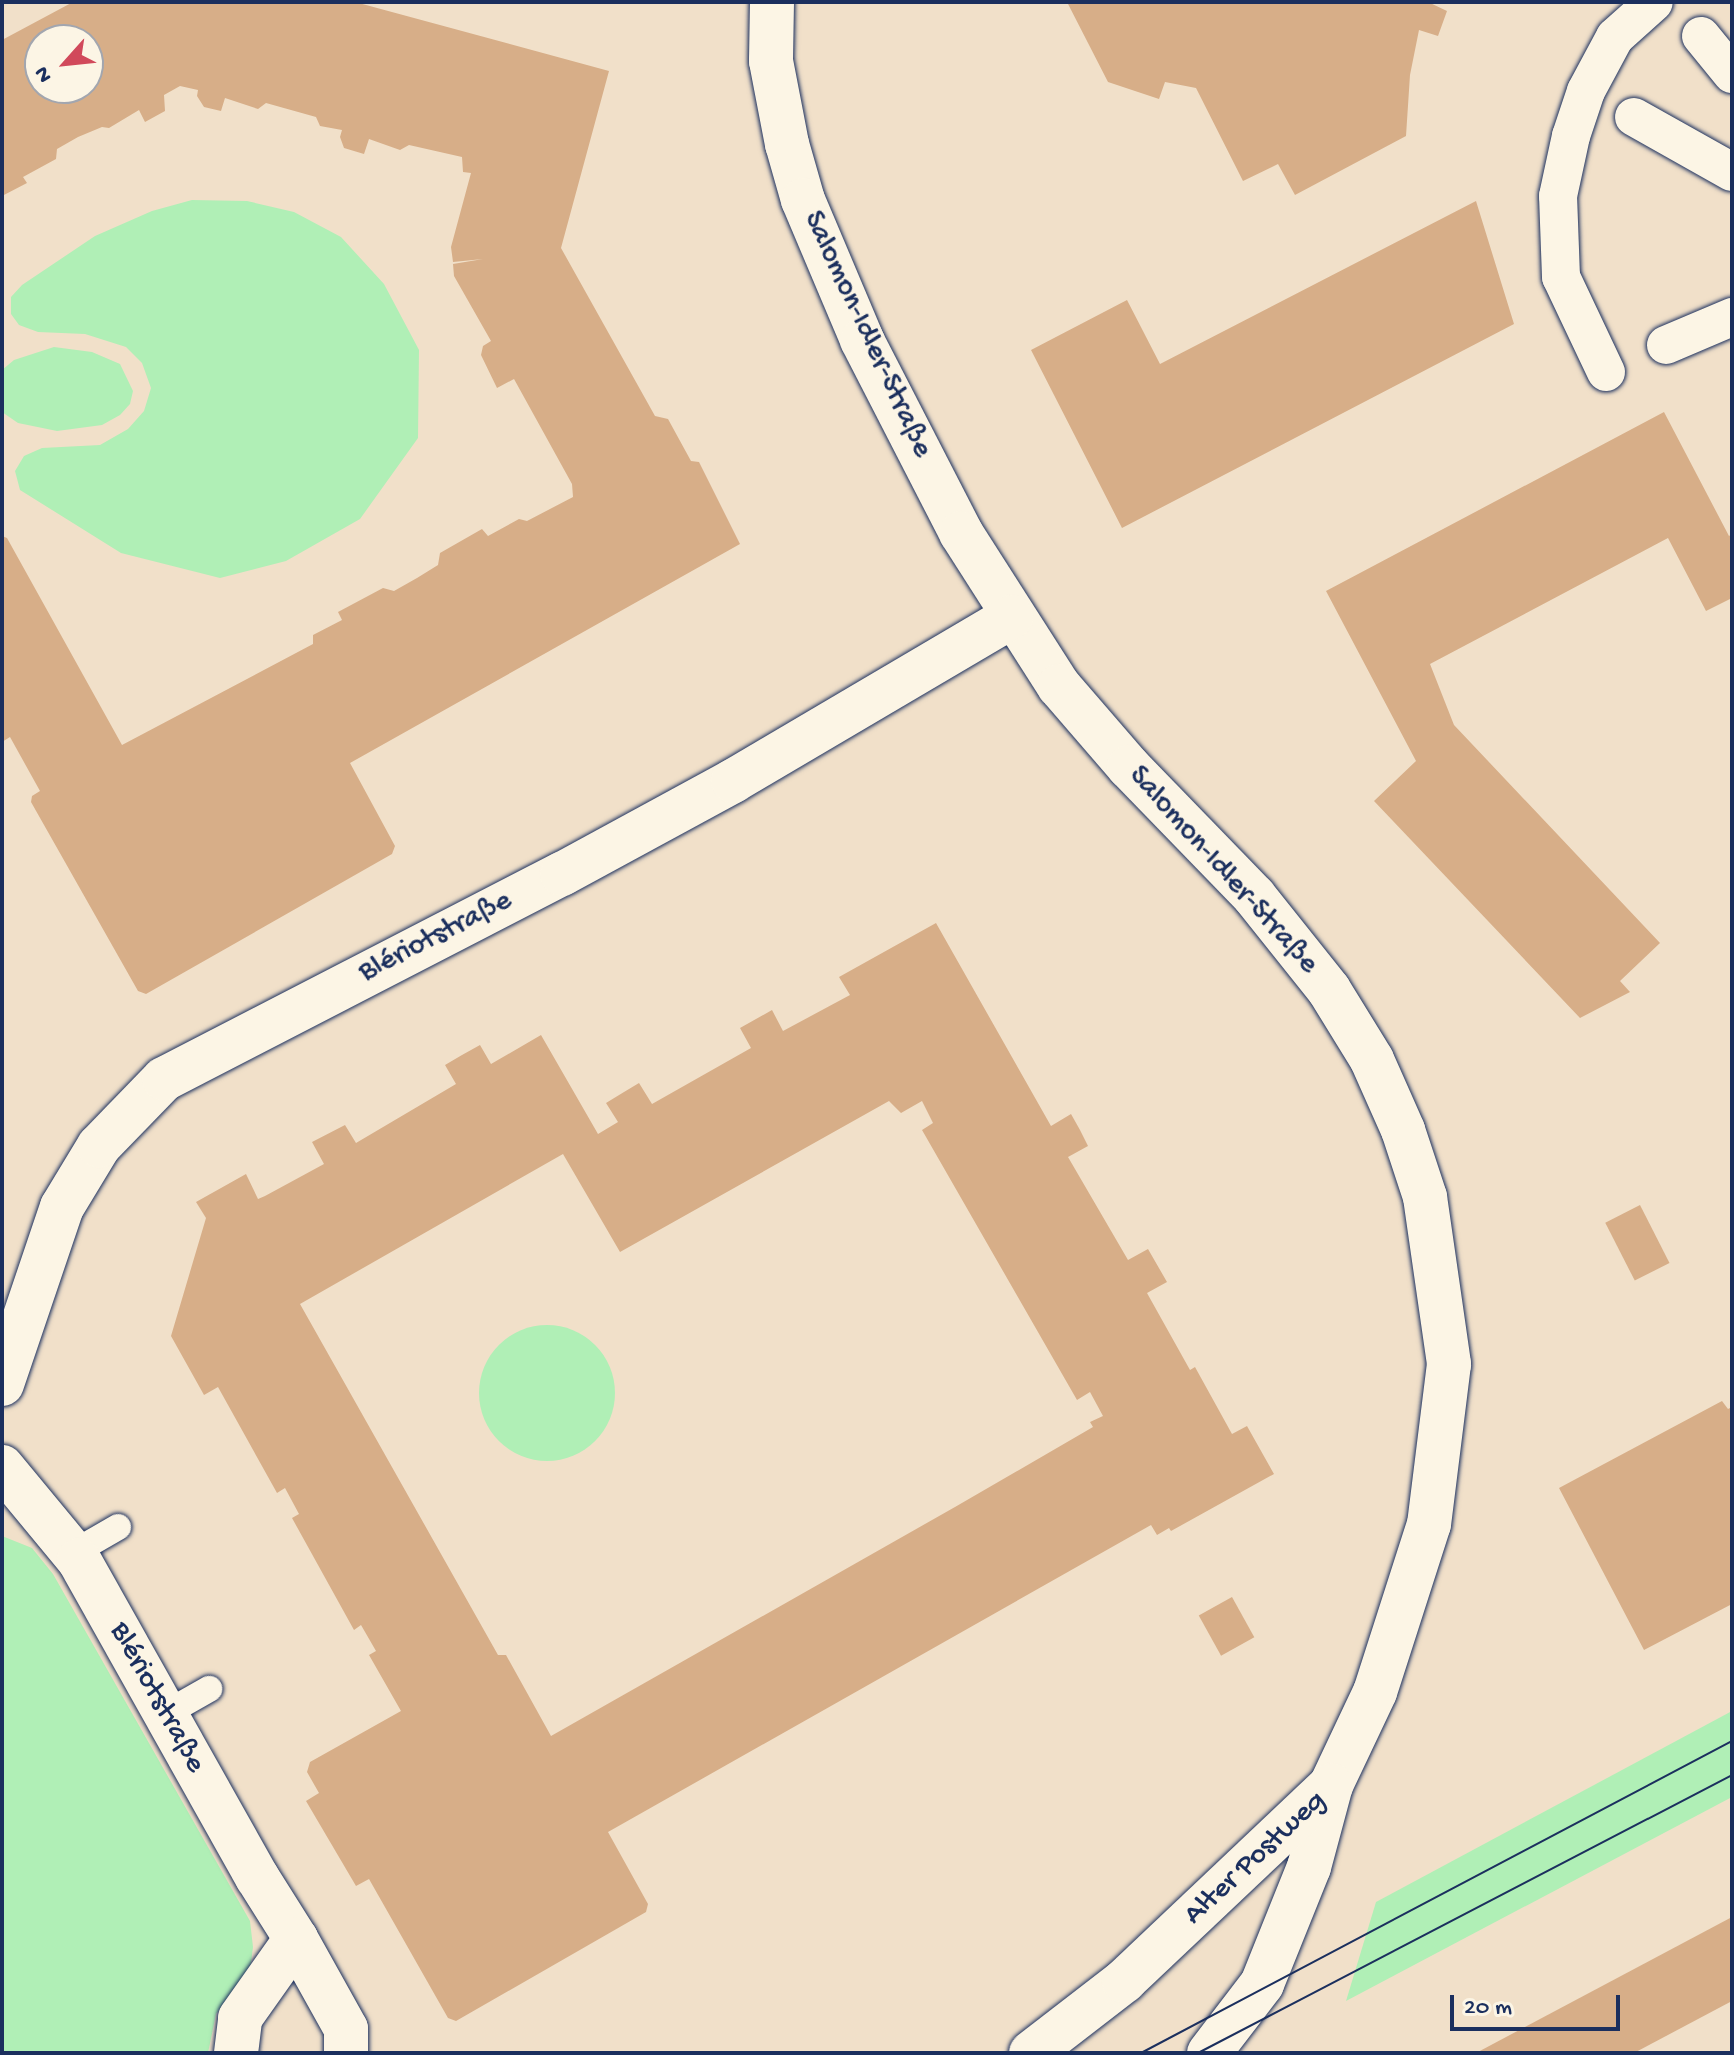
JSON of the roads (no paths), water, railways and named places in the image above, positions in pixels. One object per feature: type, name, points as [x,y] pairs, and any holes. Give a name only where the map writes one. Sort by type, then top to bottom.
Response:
[{"type":"street","name":"Salomon-Idler-Straße","points":[[772,2],[771,61],[787,144],[824,255],[862,340],[961,533],[1011,617],[1059,686],[1129,767],[1254,896],[1329,990],[1372,1060],[1403,1130],[1425,1197],[1449,1364],[1429,1524],[1375,1692],[1331,1785]]},
{"type":"street","points":[[1606,372],[1561,277],[1558,196],[1571,136],[1586,91],[1615,37],[1654,2]]},
{"type":"street","points":[[1701,36],[1732,74]]},
{"type":"street","points":[[1634,117],[1732,172]]},
{"type":"street","points":[[1666,345],[1732,317]]},
{"type":"street","name":"Blériotstraße","points":[[2,1384],[62,1207],[99,1146],[164,1079],[562,874],[733,781],[1011,617]]},
{"type":"street","name":"Blériotstraße","points":[[2,1467],[73,1553],[338,2011],[346,2029],[346,2053]]},
{"type":"street","name":"Alter Postweg","points":[[1031,2053],[1124,1981],[1331,1785]]},
{"type":"street","name":"Alter Postweg","points":[[1209,2053],[1262,1984],[1309,1867],[1331,1785]]},
{"type":"street","points":[[236,2053],[240,2018],[296,1939]]},
{"type":"lane","points":[[73,1553],[118,1527]]},
{"type":"lane","points":[[165,1714],[209,1689]]},
{"type":"tram line","points":[[1141,2053],[1732,1741]]},
{"type":"tram line","points":[[1198,2053],[1732,1775]]}]
